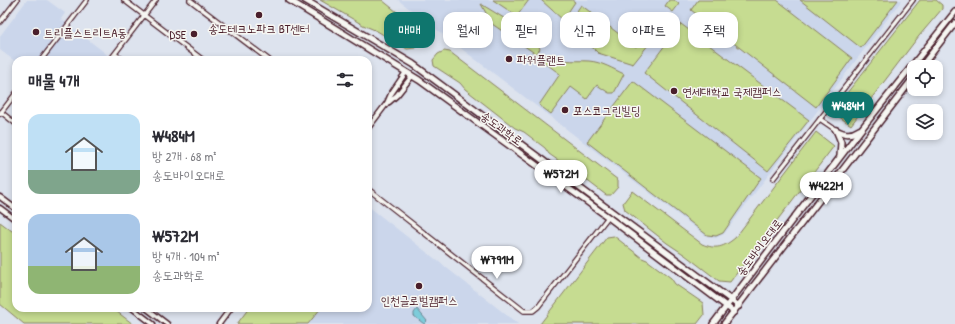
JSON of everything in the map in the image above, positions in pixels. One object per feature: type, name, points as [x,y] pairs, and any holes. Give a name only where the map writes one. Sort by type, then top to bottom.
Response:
[{"type":"main road","name":"송도과학로","points":[[289,0],[412,76],[608,217],[734,312]]},
{"type":"main road","name":"송도과학로","points":[[305,0],[413,64],[739,306]]},
{"type":"main road","name":"송도바이오대로","points":[[713,324],[862,127],[955,12]]},
{"type":"main road","points":[[926,60],[955,23]]},
{"type":"main road","name":"송도바이오대로","points":[[724,324],[907,86]]},
{"type":"main road","points":[[836,130],[847,134],[852,134],[862,127]]},
{"type":"main road","points":[[836,130],[841,142],[840,157]]},
{"type":"street","points":[[0,22],[17,0]]},
{"type":"street","points":[[44,56],[87,0]]},
{"type":"street","points":[[124,0],[198,56]]},
{"type":"street","points":[[118,56],[115,54],[156,0]]},
{"type":"street","points":[[190,0],[264,56]]},
{"type":"street","points":[[773,179],[913,0]]},
{"type":"street","points":[[387,103],[391,94],[406,72]]},
{"type":"street","points":[[372,123],[387,103],[412,76]]},
{"type":"street","points":[[12,98],[0,112],[12,121]]},
{"type":"street","points":[[820,119],[836,130]]},
{"type":"street","points":[[372,192],[524,311],[533,311],[538,307],[608,217]]},
{"type":"street","points":[[0,197],[12,206]]},
{"type":"street","points":[[0,208],[12,217]]},
{"type":"street","points":[[137,312],[153,324]]},
{"type":"street","points":[[151,312],[167,324]]},
{"type":"street","points":[[219,324],[229,312]]},
{"type":"shaded area","points":[[27,0],[47,0],[65,13],[61,19],[108,56],[12,56],[12,59],[0,50],[0,36]]},
{"type":"shaded area","name":"연세대학교 국제캠퍼스","points":[[398,0],[902,0],[724,234],[716,238],[706,236],[461,48],[493,48],[493,12],[443,12],[443,34],[435,28],[435,12],[414,12]]},
{"type":"shaded area","name":"인천글로벌캠퍼스","points":[[372,209],[518,324],[237,324],[246,312],[372,312]]},
{"type":"green space","points":[[320,0],[382,0],[397,12],[384,12],[384,35]]},
{"type":"green space","points":[[493,0],[529,0],[520,12],[511,12]]},
{"type":"green space","points":[[541,0],[572,0],[575,2],[568,12],[560,12],[560,17]]},
{"type":"green space","points":[[669,0],[674,0],[679,4],[673,12],[665,6]]},
{"type":"green space","points":[[698,0],[777,0],[852,58],[816,107],[738,46],[738,12],[694,12],[691,10]]},
{"type":"green space","points":[[800,0],[898,0],[861,48]]},
{"type":"green space","points":[[920,0],[936,0],[942,5],[942,9],[919,36],[851,125],[832,112]]},
{"type":"green space","points":[[481,4],[501,16],[501,30],[493,25],[493,12],[485,12]]},
{"type":"green space","points":[[581,5],[590,12],[576,12]]},
{"type":"green space","points":[[681,24],[688,29],[688,48],[713,48],[809,120],[768,171],[644,73],[663,48],[680,48]]},
{"type":"green space","points":[[610,27],[618,33],[618,48],[646,48],[633,64],[598,53],[593,48],[610,48]]},
{"type":"green space","points":[[527,48],[540,48],[536,54]]},
{"type":"green space","points":[[444,51],[450,52],[618,180],[618,187],[611,195],[606,195],[572,169],[549,154],[545,148],[524,132],[515,128],[465,89],[460,83],[434,66],[433,60],[438,54]]},
{"type":"green space","points":[[546,54],[563,60],[589,61],[598,63],[624,74],[614,93],[609,93],[597,85],[587,99],[571,87],[551,114],[539,105],[560,74],[541,60]]},
{"type":"green space","points":[[633,81],[761,178],[723,233],[716,236],[707,235],[587,142]]},
{"type":"green space","points":[[816,132],[834,146],[730,282],[719,281],[625,210],[623,203],[632,191],[702,244],[712,247],[720,247],[735,238]]},
{"type":"green space","points":[[0,222],[12,231],[12,312],[117,312],[133,324],[24,324],[0,304]]},
{"type":"green space","points":[[614,236],[671,278],[675,284],[703,303],[704,315],[697,324],[540,324],[607,237]]},
{"type":"green space","points":[[246,312],[318,312],[308,324],[237,324]]},
{"type":"water","points":[[417,309],[427,321],[424,324],[414,316]]},
{"type":"place","name":"송도테크노파크 BT센터","points":[[259,15]]},
{"type":"place","name":"트리플스트리트A동","points":[[36,32]]},
{"type":"place","name":"DSE","points":[[194,34]]},
{"type":"place","name":"파워플랜트","points":[[509,59]]},
{"type":"place","name":"연세대학교 국제캠퍼스","points":[[674,91]]},
{"type":"place","name":"포스코그린빌딩","points":[[565,110]]},
{"type":"place","name":"인천글로벌캠퍼스","points":[[419,286]]}]
